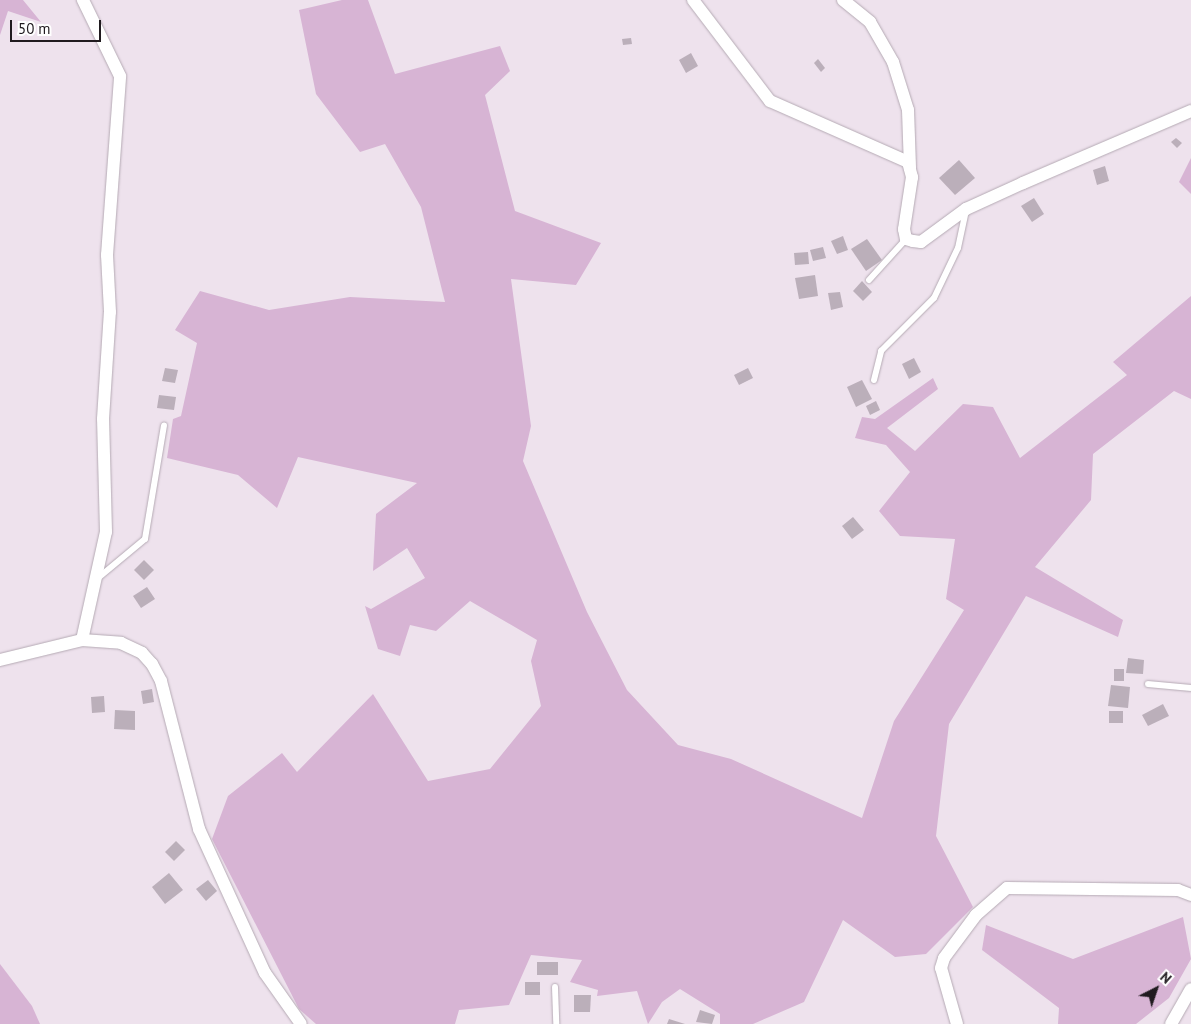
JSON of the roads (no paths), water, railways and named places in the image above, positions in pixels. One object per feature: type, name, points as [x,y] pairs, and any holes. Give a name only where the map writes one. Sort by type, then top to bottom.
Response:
[{"type":"street","points":[[82,640],[93,581],[106,532],[103,419],[110,312],[107,255],[120,76],[83,0]]},
{"type":"street","points":[[693,0],[770,101],[896,155],[910,168]]},
{"type":"street","points":[[843,0],[870,22],[893,62],[908,110],[910,168],[906,239],[921,242],[966,210],[1191,111]]},
{"type":"street","points":[[0,660],[82,640],[121,644],[142,653],[152,664],[161,681],[199,829],[264,973],[301,1024]]},
{"type":"street","points":[[957,1024],[941,968],[944,958],[976,915],[1008,888],[1178,890],[1191,895]]},
{"type":"street","points":[[1171,1024],[1191,989]]},
{"type":"lane","points":[[874,380],[881,351],[934,298],[958,248],[966,210]]},
{"type":"lane","points":[[870,280],[906,239]]},
{"type":"lane","points":[[93,581],[145,539],[164,426]]},
{"type":"lane","points":[[1148,684],[1191,688]]},
{"type":"lane","points":[[555,988],[556,1024]]}]
